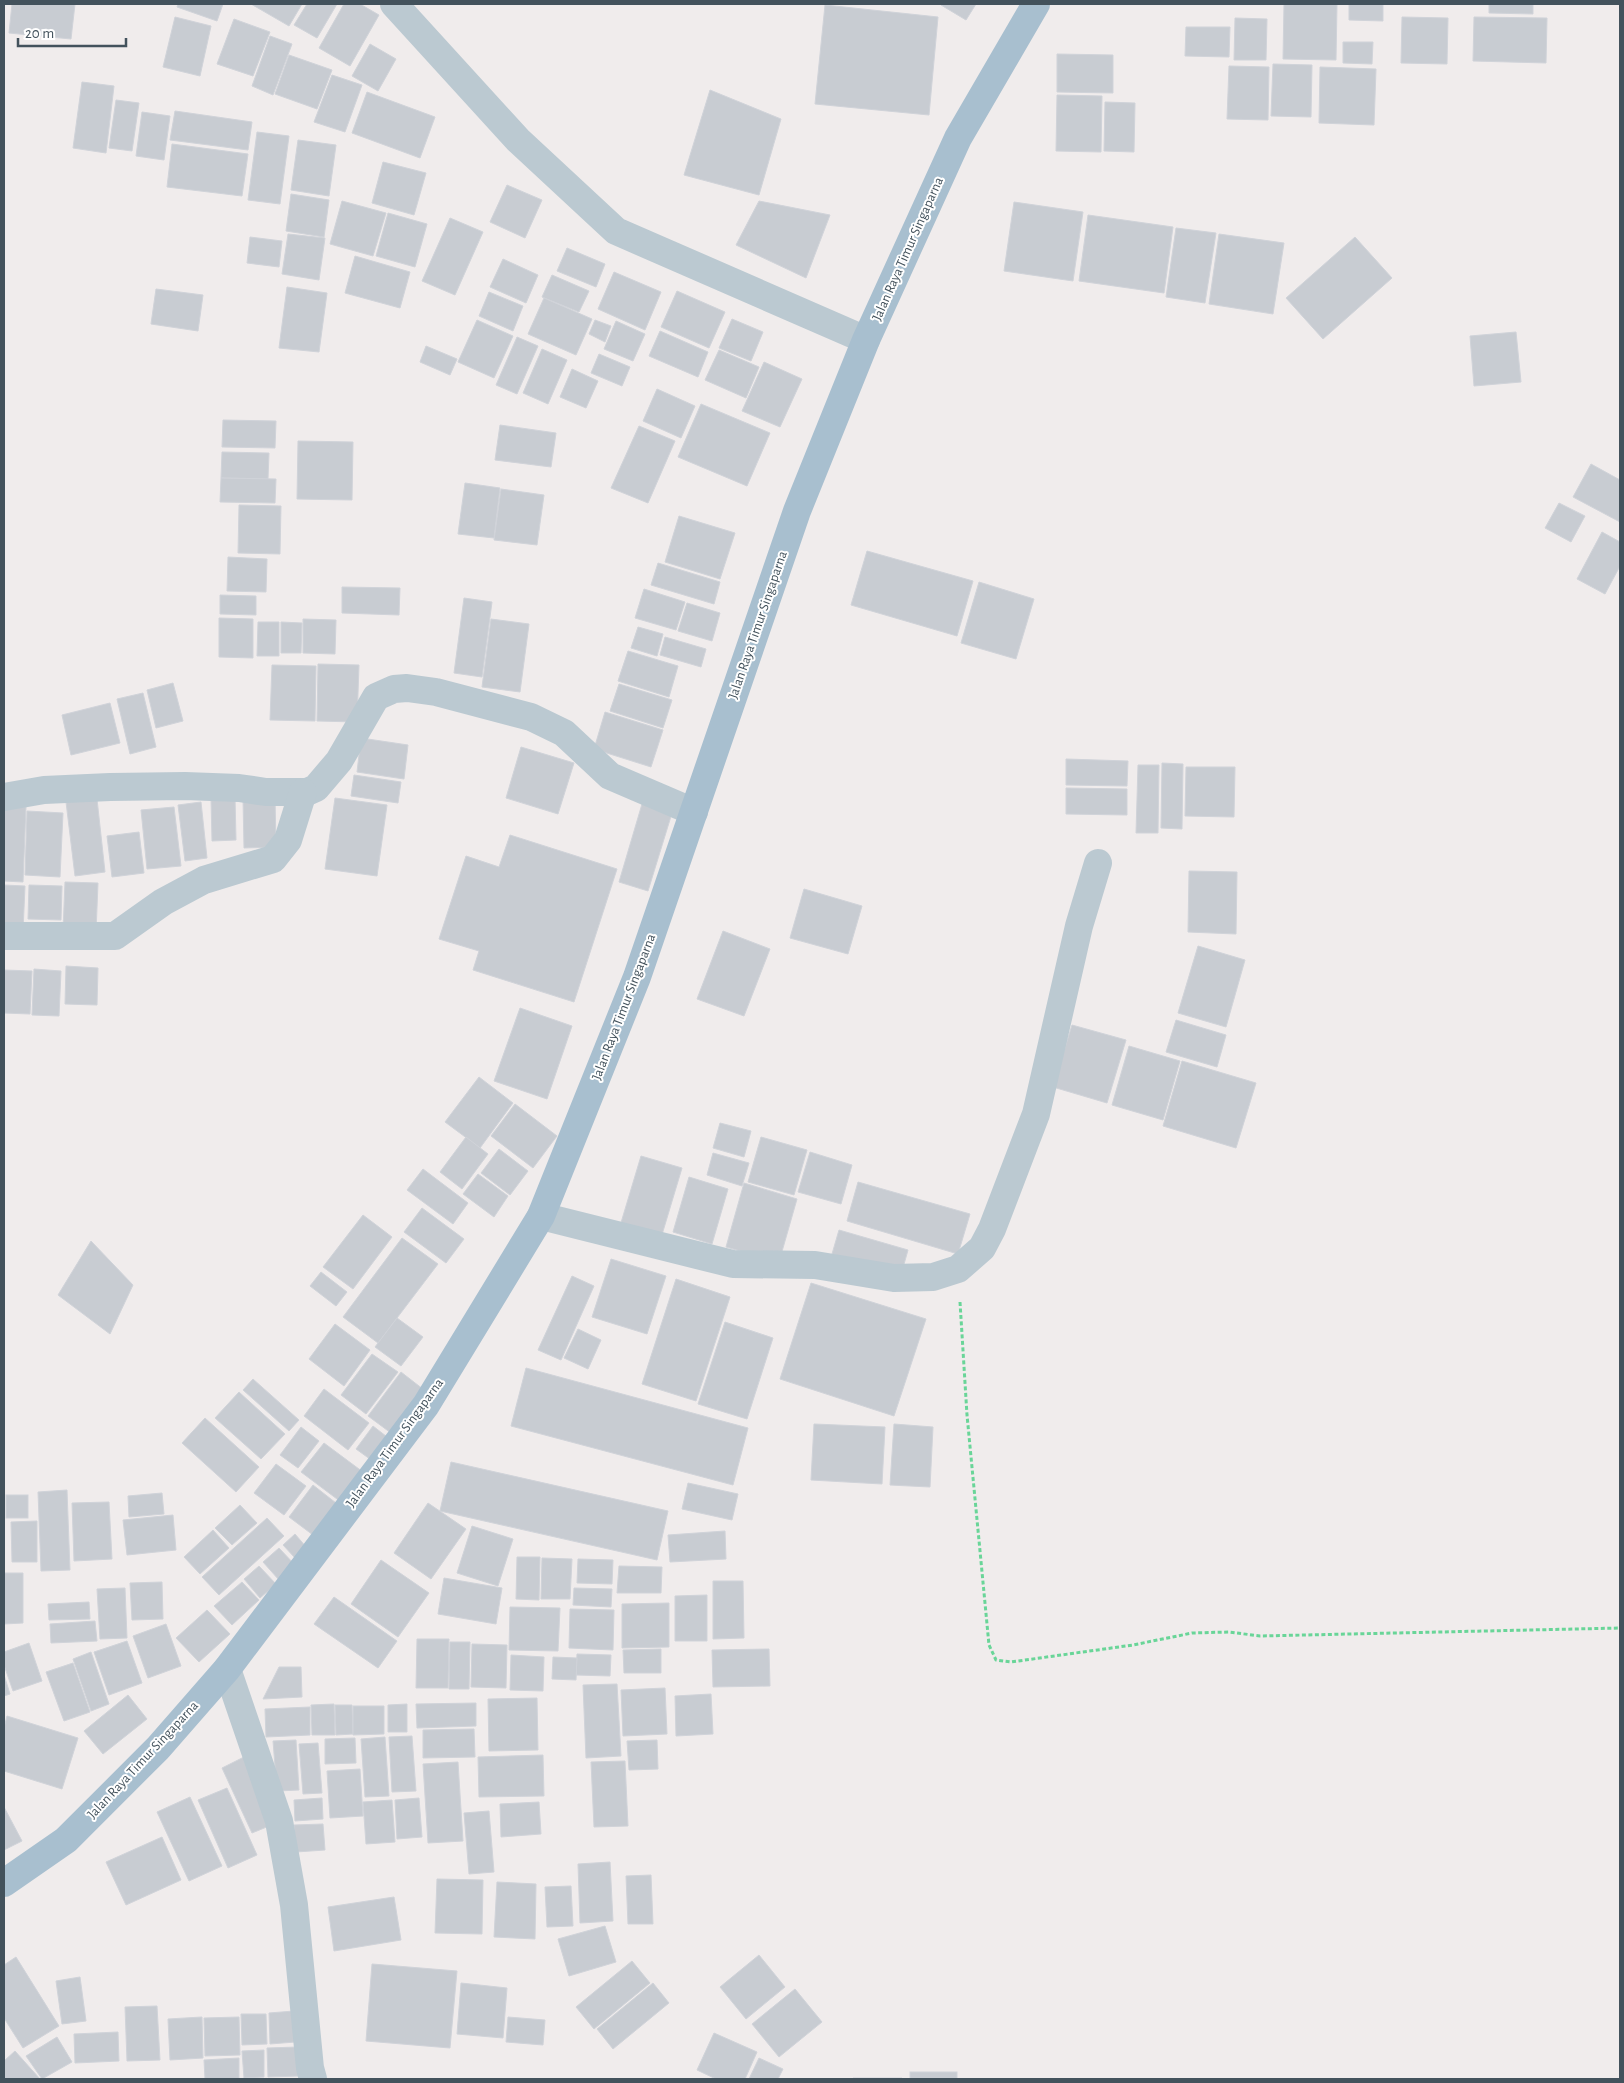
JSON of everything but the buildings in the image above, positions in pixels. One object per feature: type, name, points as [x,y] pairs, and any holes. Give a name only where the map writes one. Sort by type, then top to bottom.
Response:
[{"type":"main road","name":"Jalan Raya Timur Singaparna","points":[[4,1883],[66,1840],[158,1748],[227,1669],[426,1405],[541,1216],[637,977],[797,511],[866,340],[958,138],[1036,4]]},
{"type":"street","points":[[394,4],[518,140],[616,231],[866,340]]},
{"type":"street","points":[[4,797],[44,790],[148,786],[239,788],[266,792],[302,792],[316,788],[339,761],[376,697],[394,688],[407,688],[436,692],[531,717],[564,733],[610,776],[694,812]]},
{"type":"street","points":[[4,936],[115,936],[163,902],[204,880],[273,859],[288,840],[302,792]]},
{"type":"street","points":[[541,1216],[734,1264],[815,1265],[894,1278],[933,1277],[958,1269],[982,1248],[992,1229],[1036,1114],[1079,926],[1098,863]]},
{"type":"street","points":[[227,1669],[279,1821],[294,1905],[310,2068],[313,2079]]},
{"type":"path","points":[[958,1269],[967,1415],[989,1645],[996,1660],[1011,1662],[1133,1645],[1192,1633],[1229,1632],[1260,1636],[1620,1628]]}]
